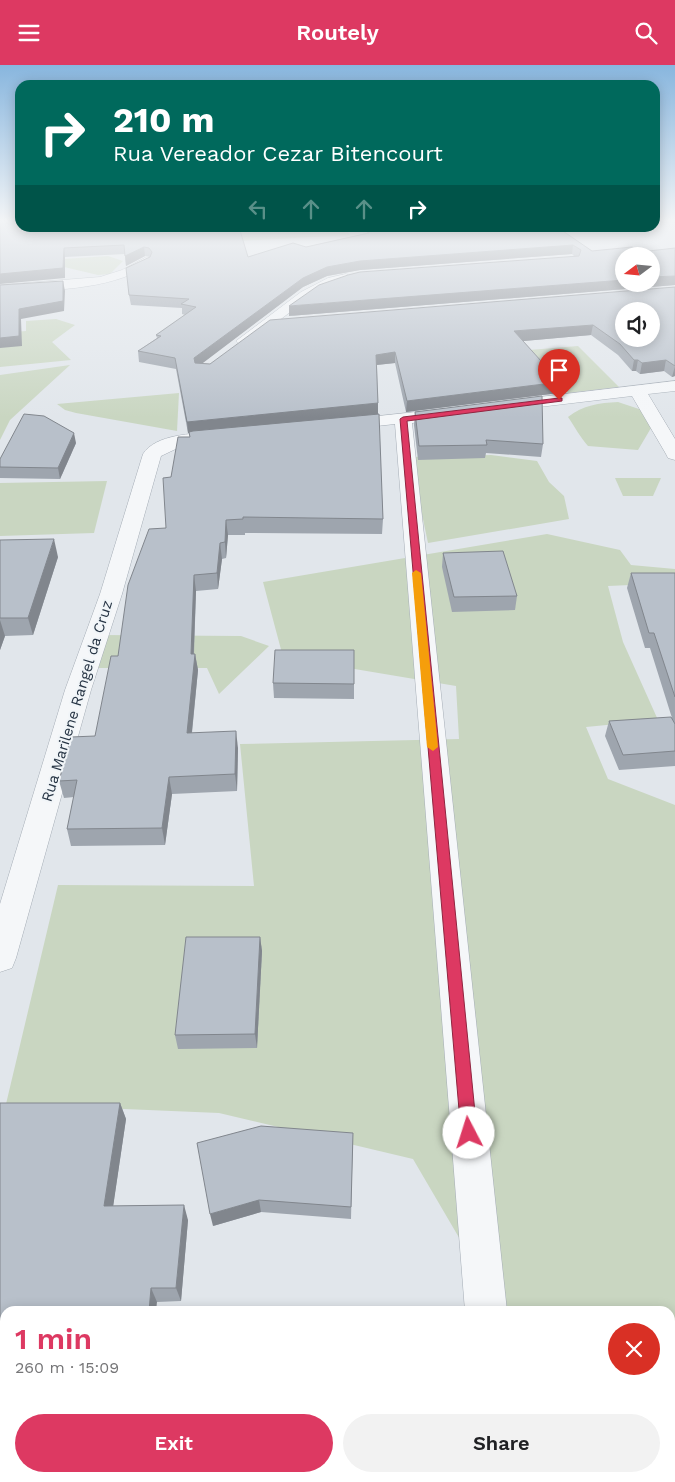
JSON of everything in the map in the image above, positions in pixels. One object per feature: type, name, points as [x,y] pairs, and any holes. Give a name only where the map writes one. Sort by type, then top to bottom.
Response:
[{"type":"street","points":[[0,289],[58,285]]},
{"type":"street","points":[[236,347],[321,285]]},
{"type":"street","points":[[268,324],[287,323]]},
{"type":"street","points":[[491,408],[675,386]]},
{"type":"street","points":[[637,390],[675,454]]},
{"type":"street","points":[[327,426],[471,411]]},
{"type":"street","points":[[403,419],[486,1306]]},
{"type":"street","name":"Rua Marilene Rangel da Cruz","points":[[0,958],[78,690],[111,594],[152,454],[160,447],[176,442],[232,436]]},
{"type":"green space","points":[[56,319],[75,325],[52,342],[71,360],[0,367],[0,333],[26,331],[26,321]]},
{"type":"green space","points":[[578,346],[619,387],[568,393],[529,350]]},
{"type":"green space","points":[[70,365],[10,420],[0,440],[0,375]]},
{"type":"green space","points":[[179,393],[177,431],[76,413],[65,410],[57,404]]},
{"type":"green space","points":[[618,402],[642,410],[651,428],[638,450],[588,446],[568,417],[592,405]]},
{"type":"green space","points":[[491,455],[537,461],[549,482],[564,496],[569,519],[428,543],[410,457]]},
{"type":"green space","points":[[615,478],[661,478],[653,496],[623,496]]},
{"type":"green space","points":[[107,481],[94,533],[0,536],[0,483]]},
{"type":"green space","points":[[547,534],[620,550],[631,565],[675,569],[675,583],[608,586],[623,642],[658,720],[586,727],[608,779],[675,805],[675,1306],[499,1306],[413,1159],[219,1113],[6,1104],[58,885],[254,886],[240,744],[459,739],[456,686],[283,657],[263,582]]},
{"type":"green space","points":[[101,635],[241,636],[269,646],[219,694],[207,668],[92,668]]},
{"type":"building","points":[[0,285],[63,285],[63,301],[19,309],[19,336],[0,338]]},
{"type":"building","points":[[128,285],[293,285],[194,358],[195,363],[210,364],[270,320],[615,292],[660,293],[660,288],[675,287],[675,366],[666,360],[642,363],[634,360],[623,347],[660,347],[660,302],[615,302],[615,340],[593,325],[514,331],[560,382],[407,401],[395,352],[376,355],[378,403],[187,422],[175,358],[138,351],[161,336],[156,335],[196,307],[181,304],[189,299],[129,295]]},
{"type":"building","points":[[319,285],[558,285],[289,306]]},
{"type":"building","points":[[542,396],[543,444],[486,440],[487,445],[419,446],[415,412]]},
{"type":"building","points":[[24,414],[44,416],[74,433],[58,468],[0,467],[0,459]]},
{"type":"building","points":[[379,414],[383,519],[243,517],[243,519],[226,520],[225,542],[220,543],[217,573],[194,575],[191,654],[195,654],[187,733],[236,731],[235,774],[169,777],[162,828],[67,829],[77,780],[59,781],[71,737],[95,736],[111,656],[118,656],[128,585],[149,529],[166,528],[163,478],[171,477],[178,437],[190,437],[189,432],[193,431]]},
{"type":"building","points":[[54,539],[28,618],[0,618],[0,540]]},
{"type":"building","points":[[503,551],[517,596],[454,597],[443,553]]},
{"type":"building","points":[[631,573],[675,573],[675,697],[654,633],[649,633]]},
{"type":"building","points":[[275,650],[354,650],[354,684],[273,683]]},
{"type":"building","points":[[671,717],[675,724],[675,751],[623,755],[609,721]]},
{"type":"building","points":[[186,937],[260,937],[255,1034],[175,1035]]},
{"type":"building","points":[[0,1103],[120,1103],[104,1206],[184,1205],[176,1288],[151,1288],[149,1306],[0,1306]]},
{"type":"building","points":[[261,1126],[353,1133],[351,1207],[259,1200],[210,1214],[197,1143]]},
{"type":"slow traffic","points":[[416,573],[433,747]]},
{"type":"route","points":[[469,1133],[403,419],[559,400]]}]
